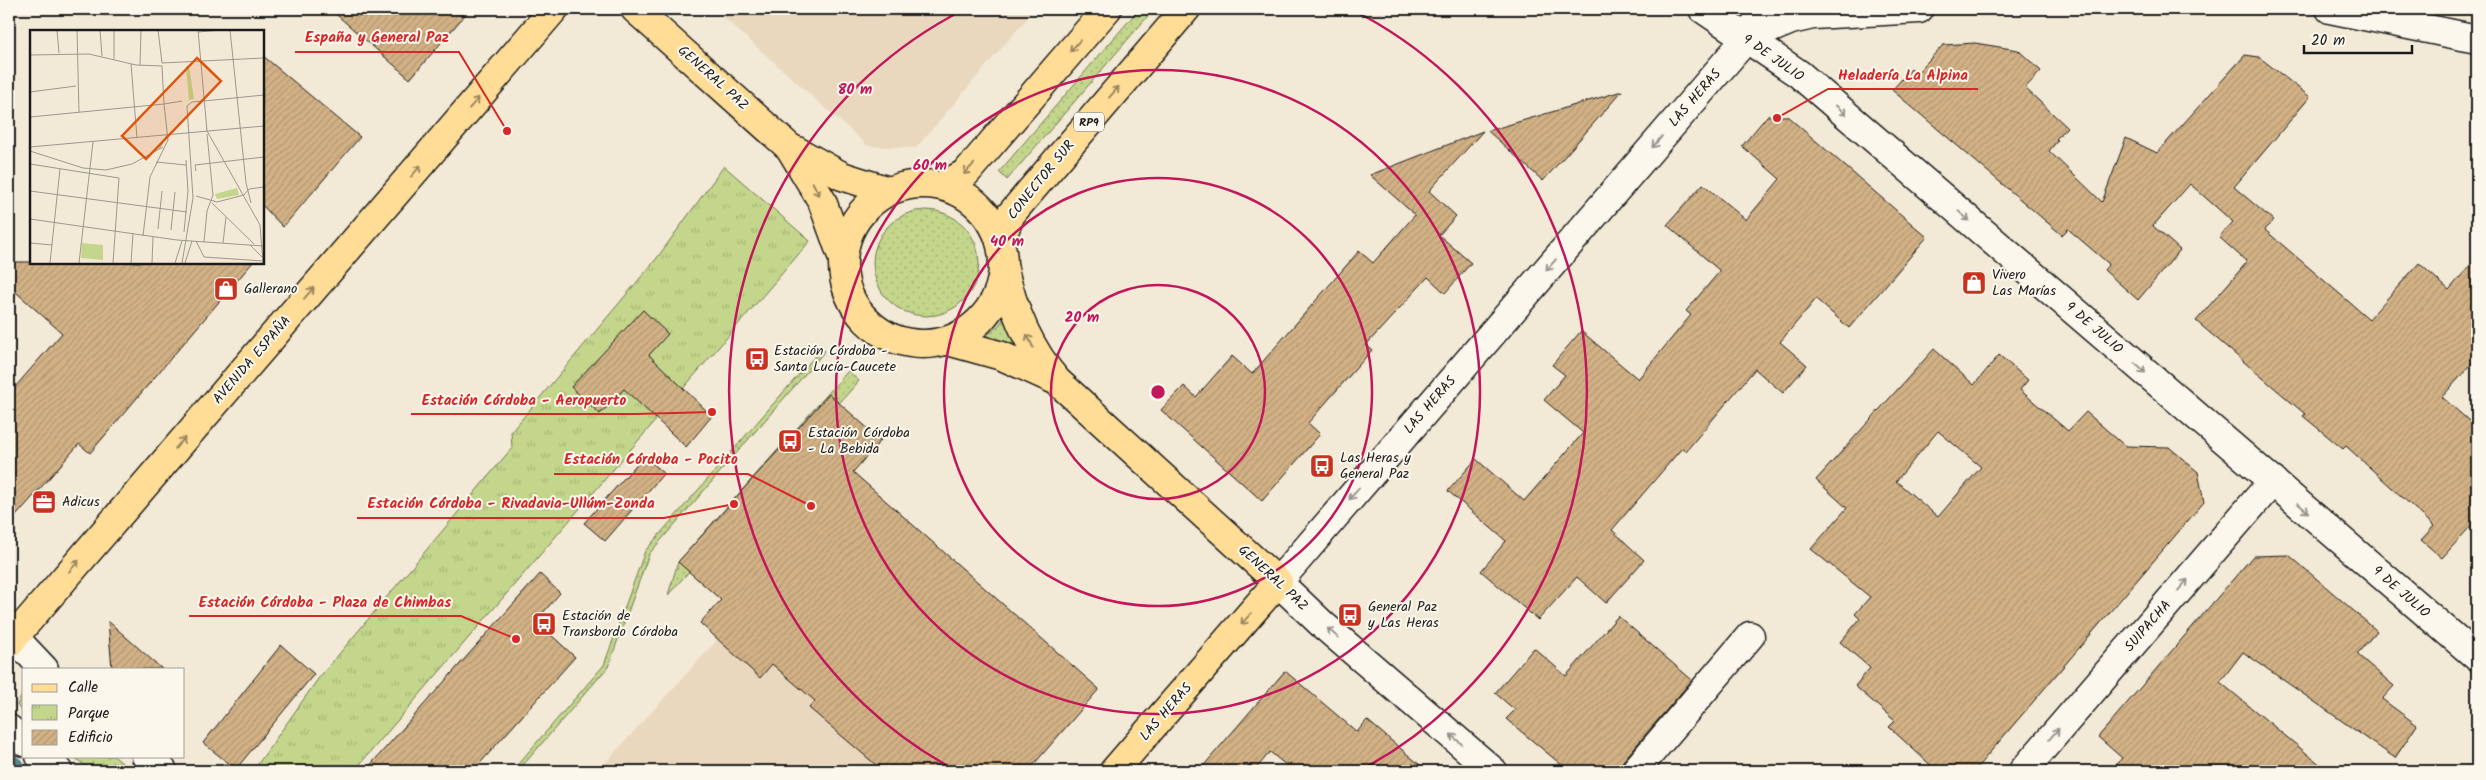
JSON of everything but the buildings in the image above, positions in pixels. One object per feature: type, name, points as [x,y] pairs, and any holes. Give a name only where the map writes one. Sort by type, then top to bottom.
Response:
[{"type":"main road","name":"AVENIDA ESPAÑA","points":[[10,638],[554,9]]},
{"type":"main road","name":"GENERAL PAZ","points":[[635,9],[790,148],[842,176],[890,190]]},
{"type":"main road","points":[[942,186],[966,173],[1107,9]]},
{"type":"main road","name":"CONECTOR SUR","points":[[1001,253],[991,222],[980,207],[965,195],[942,186],[911,184],[890,190],[876,198],[862,210],[844,243],[842,259],[844,280],[850,298],[859,314],[873,328],[889,337],[906,343],[925,345],[948,341],[962,335],[977,324],[989,311],[998,294],[1001,253],[1011,214],[1186,9]]},
{"type":"main road","name":"GENERAL PAZ","points":[[790,148],[822,201],[842,259]]},
{"type":"main road","name":"GENERAL PAZ","points":[[1001,253],[1008,287],[1018,315],[1044,366],[1057,381],[1278,582]]},
{"type":"main road","name":"GENERAL PAZ","points":[[948,341],[1002,356],[1057,381]]},
{"type":"main road","name":"LAS HERAS","points":[[1114,771],[1278,582]]},
{"type":"street","name":"9 DE JULIO","points":[[1704,9],[1799,74],[2477,657]]},
{"type":"street","name":"LAS HERAS","points":[[1278,582],[1746,39],[1765,9]]},
{"type":"street","name":"LAS HERAS","points":[[1746,39],[1791,20],[1813,15],[1919,9]]},
{"type":"street","points":[[2330,9],[2477,39]]},
{"type":"street","name":"SUIPACHA","points":[[2023,771],[2273,481]]},
{"type":"street","name":"GENERAL PAZ","points":[[1278,582],[1323,625],[1493,771]]},
{"type":"street","points":[[1635,771],[1750,636]]},
{"type":"street","points":[[10,638],[43,668]]},
{"type":"street","points":[[9,730],[22,740]]},
{"type":"street","points":[[42,758],[58,771]]},
{"type":"street","points":[[148,758],[163,771]]},
{"type":"shaded area","points":[[714,9],[1035,9],[916,148],[868,146]]},
{"type":"shaded area","points":[[718,639],[1099,689],[1028,771],[598,771]]},
{"type":"green space","points":[[1139,9],[1154,9],[1007,180],[999,172]]},
{"type":"green space","points":[[724,166],[810,241],[354,771],[253,771],[318,679],[512,448],[511,432],[657,258]]},
{"type":"green space","points":[[926,210],[946,214],[963,226],[975,243],[979,263],[975,283],[963,300],[946,312],[926,316],[906,312],[889,300],[877,283],[873,263],[877,243],[889,226],[906,214]]},
{"type":"green space","points":[[1007,313],[1038,365],[984,338],[999,325]]},
{"type":"green space","points":[[822,348],[825,351],[649,554],[608,667],[518,771],[512,771],[604,665],[645,551]]},
{"type":"green space","points":[[848,371],[859,381],[668,595],[678,562]]},
{"type":"green space","points":[[22,695],[22,712],[17,705]]},
{"type":"green space","points":[[75,758],[116,758],[131,771],[91,771]]},
{"type":"waterway","points":[[9,757],[19,765]]},
{"type":"place","name":"Heladería La Alpina","points":[[1777,118]]},
{"type":"place","name":"España y General Paz","points":[[507,131]]},
{"type":"place","name":"Vivero Las Marías","points":[[1974,283]]},
{"type":"place","name":"Gallerano","points":[[226,289]]},
{"type":"place","name":"Estación Córdoba - Santa Lucía-Caucete","points":[[757,359]]},
{"type":"place","name":"Estación Córdoba - Aeropuerto","points":[[712,412]]},
{"type":"place","name":"Estación Córdoba - La Bebida","points":[[790,441]]},
{"type":"place","name":"Las Heras y General Paz","points":[[1322,466]]},
{"type":"place","name":"Adicus","points":[[44,502]]},
{"type":"place","name":"Estación Córdoba - Rivadavia-Ullúm-Zonda","points":[[734,504]]},
{"type":"place","name":"Estación Córdoba - Pocito","points":[[811,506]]},
{"type":"place","name":"General Paz y Las Heras","points":[[1350,615]]},
{"type":"place","name":"Estación de Transbordo Córdoba","points":[[544,624]]},
{"type":"place","name":"Estación Córdoba - Plaza de Chimbas","points":[[516,639]]}]
